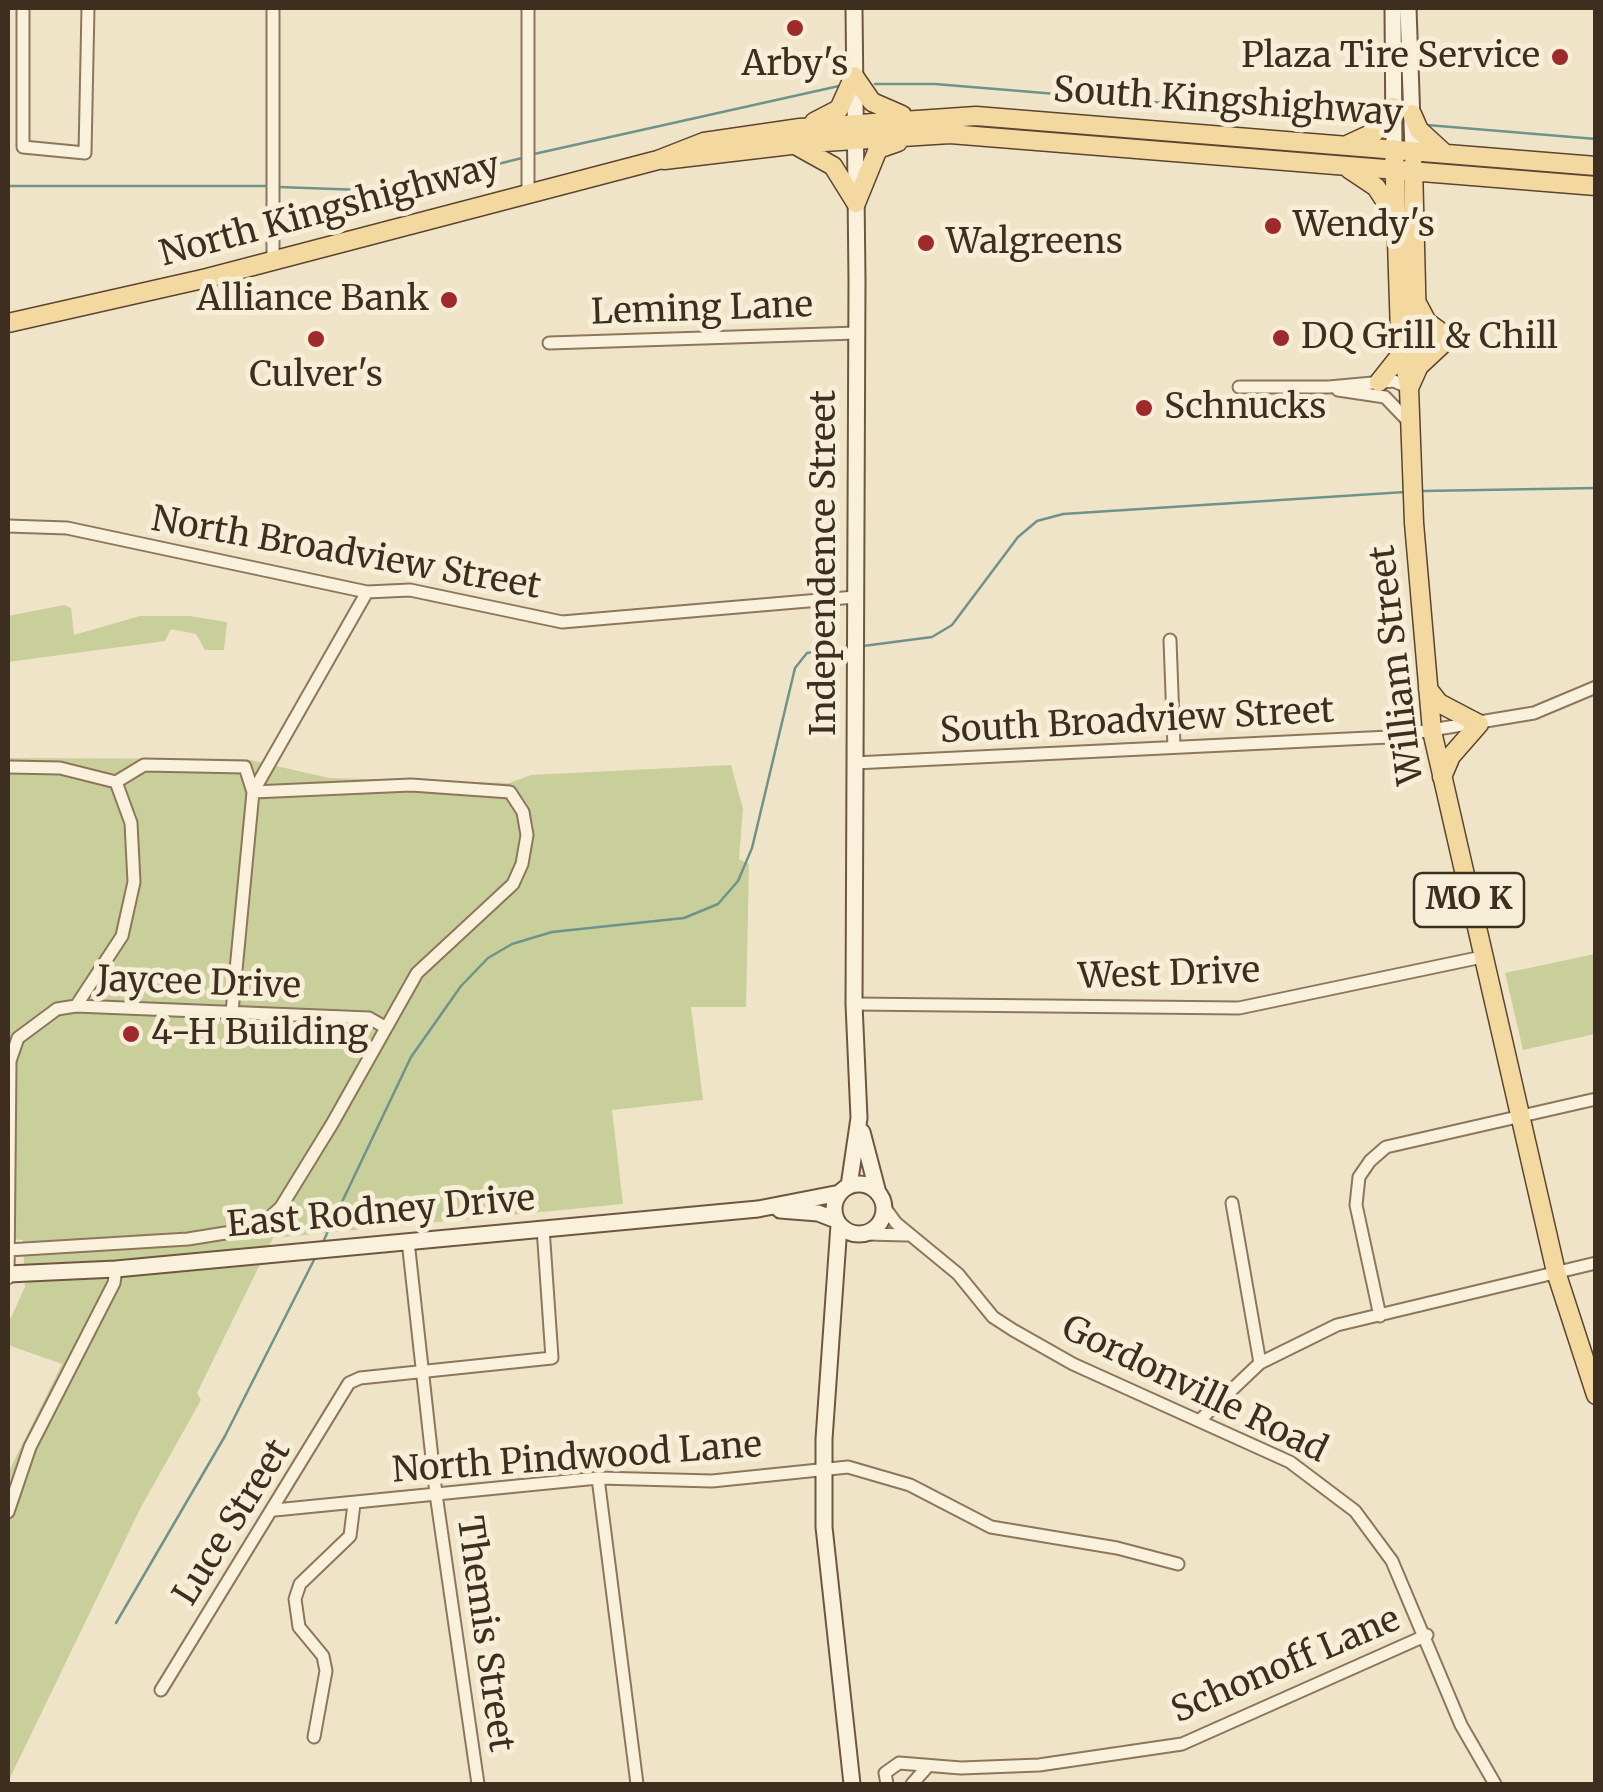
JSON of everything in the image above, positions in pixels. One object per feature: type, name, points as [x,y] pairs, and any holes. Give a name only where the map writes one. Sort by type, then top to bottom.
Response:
[{"type":"main road","points":[[854,76],[872,102],[914,127],[878,149],[856,202]]},
{"type":"main road","points":[[854,76],[839,109],[798,137],[833,166],[856,202]]},
{"type":"main road","points":[[1346,145],[1375,132],[1393,107]]},
{"type":"main road","points":[[1412,114],[1420,130],[1443,153]]},
{"type":"main road","name":"South Kingshighway","points":[[856,132],[976,116],[1596,166]]},
{"type":"main road","name":"South Kingshighway","points":[[914,127],[1414,174],[1596,186]]},
{"type":"main road","name":"North Kingshighway","points":[[11,326],[658,160],[798,137],[856,132]]},
{"type":"main road","name":"William Street","points":[[1404,150],[1394,172],[1395,218],[1432,731],[1556,1272],[1596,1395]]},
{"type":"main road","name":"William Street","points":[[1404,150],[1414,174],[1418,305],[1418,368],[1409,388]]},
{"type":"main road","points":[[1345,166],[1388,200],[1395,218]]},
{"type":"main road","points":[[1415,208],[1424,192],[1449,176]]},
{"type":"main road","points":[[1418,305],[1427,322],[1449,338],[1426,355],[1418,368]]},
{"type":"main road","points":[[1379,382],[1402,352]]},
{"type":"main road","points":[[1427,688],[1439,703],[1480,724],[1450,756],[1442,777]]},
{"type":"street","points":[[24,8],[22,147],[85,153],[88,8]]},
{"type":"street","points":[[272,8],[273,261]]},
{"type":"street","points":[[528,8],[528,194]]},
{"type":"street","name":"Independence Street","points":[[844,1190],[858,1118],[854,1004],[854,8]]},
{"type":"street","name":"William Street","points":[[1393,8],[1393,107],[1404,150]]},
{"type":"street","name":"William Street","points":[[1404,150],[1412,114],[1408,8]]},
{"type":"street","name":"Leming Lane","points":[[549,342],[857,333]]},
{"type":"street","points":[[1239,387],[1330,387],[1394,381],[1409,388]]},
{"type":"street","points":[[1330,387],[1385,397],[1410,425]]},
{"type":"street","name":"North Broadview Street","points":[[8,526],[67,528],[367,592],[410,590],[562,622],[855,596]]},
{"type":"street","points":[[253,792],[367,592]]},
{"type":"street","points":[[1170,640],[1174,746]]},
{"type":"street","name":"South Broadview Street","points":[[854,763],[1389,737],[1534,713],[1596,687]]},
{"type":"street","points":[[8,767],[60,768],[116,782],[144,764],[245,767],[253,792],[232,1012]]},
{"type":"street","points":[[76,1006],[122,936],[134,882],[131,822],[116,782]]},
{"type":"street","points":[[8,1250],[188,1239],[244,1230],[266,1221],[281,1206],[332,1124],[383,1026],[416,973],[513,884],[522,864],[527,835],[523,812],[510,792],[411,785],[253,792]]},
{"type":"street","name":"West Drive","points":[[854,1004],[1239,1008],[1482,957]]},
{"type":"street","name":"Jaycee Drive","points":[[8,1275],[10,1061],[18,1038],[57,1009],[76,1006],[369,1018],[383,1026]]},
{"type":"street","points":[[1380,1316],[1356,1205],[1359,1177],[1370,1161],[1386,1147],[1596,1099]]},
{"type":"street","name":"Independence Street","points":[[858,1118],[881,1200]]},
{"type":"street","points":[[837,1279],[848,1252],[882,1220],[881,1200],[862,1184],[844,1190],[834,1209],[838,1222],[837,1279],[823,1466],[826,1567],[852,1784]]},
{"type":"street","name":"East Rodney Drive","points":[[8,1275],[116,1269],[761,1209],[844,1190]]},
{"type":"street","name":"Gordonville Road","points":[[881,1200],[912,1236],[958,1274],[993,1316],[1013,1330],[1074,1364],[1290,1462],[1355,1511],[1392,1561],[1427,1635],[1461,1725],[1495,1784]]},
{"type":"street","points":[[1232,1203],[1260,1363]]},
{"type":"street","name":"East Rodney Drive","points":[[761,1209],[818,1213],[838,1222]]},
{"type":"street","points":[[838,1222],[864,1234],[912,1236]]},
{"type":"street","points":[[422,1372],[552,1358],[542,1228]]},
{"type":"street","name":"Themis Street","points":[[408,1241],[436,1494],[478,1784]]},
{"type":"street","points":[[1200,1420],[1260,1363],[1338,1325],[1596,1263]]},
{"type":"street","points":[[8,1512],[30,1446],[114,1283],[116,1269]]},
{"type":"street","name":"Luce Street","points":[[161,1690],[349,1383],[360,1378],[422,1372]]},
{"type":"street","name":"North Pindwood Lane","points":[[274,1510],[598,1478],[712,1481],[823,1466],[882,1475],[991,1527],[1117,1548],[1178,1564]]},
{"type":"street","points":[[598,1478],[637,1784]]},
{"type":"street","points":[[314,1737],[326,1670],[323,1656],[299,1627],[295,1599],[300,1584],[350,1536],[354,1504]]},
{"type":"street","name":"Schonoff Lane","points":[[887,1784],[884,1773],[889,1766],[1039,1765],[1182,1744],[1427,1635]]},
{"type":"street","points":[[912,1784],[928,1766]]},
{"type":"green space","points":[[64,605],[71,608],[74,635],[140,616],[189,616],[227,622],[224,650],[205,650],[196,634],[171,629],[165,641],[8,662],[8,616]]},
{"type":"green space","points":[[8,758],[246,759],[329,778],[509,783],[531,775],[731,765],[743,809],[739,859],[749,864],[746,1007],[691,1007],[703,1100],[612,1110],[623,1204],[273,1238],[197,1393],[201,1400],[140,1509],[8,1782],[8,1473],[62,1364],[8,1345],[8,1324],[25,1287],[23,1240],[8,1239]]},
{"type":"green space","points":[[1595,954],[1595,1034],[1523,1050],[1505,973]]},
{"type":"waterway","points":[[875,84],[935,84],[1372,120]]},
{"type":"waterway","points":[[534,154],[839,86]]},
{"type":"waterway","points":[[1427,125],[1596,139]]},
{"type":"waterway","points":[[279,187],[390,191],[522,158]]},
{"type":"waterway","points":[[8,186],[266,186]]},
{"type":"waterway","points":[[1423,491],[1596,488]]},
{"type":"waterway","points":[[863,646],[932,637],[952,625],[1018,537],[1037,521],[1063,514],[1405,492]]},
{"type":"waterway","points":[[322,1244],[411,1057],[461,986],[488,958],[512,944],[552,932],[684,918],[718,904],[738,881],[752,848],[795,668],[807,653],[850,646]]},
{"type":"waterway","points":[[116,1623],[225,1436],[316,1256]]},
{"type":"place","name":"Arby's","points":[[795,28]]},
{"type":"place","name":"Plaza Tire Service","points":[[1560,57]]},
{"type":"place","name":"Wendy's","points":[[1273,226]]},
{"type":"place","name":"Walgreens","points":[[926,243]]},
{"type":"place","name":"Alliance Bank","points":[[449,300]]},
{"type":"place","name":"DQ Grill & Chill","points":[[1281,338]]},
{"type":"place","name":"Culver's","points":[[316,339]]},
{"type":"place","name":"Schnucks","points":[[1144,408]]},
{"type":"place","name":"4-H Building","points":[[131,1034]]}]
